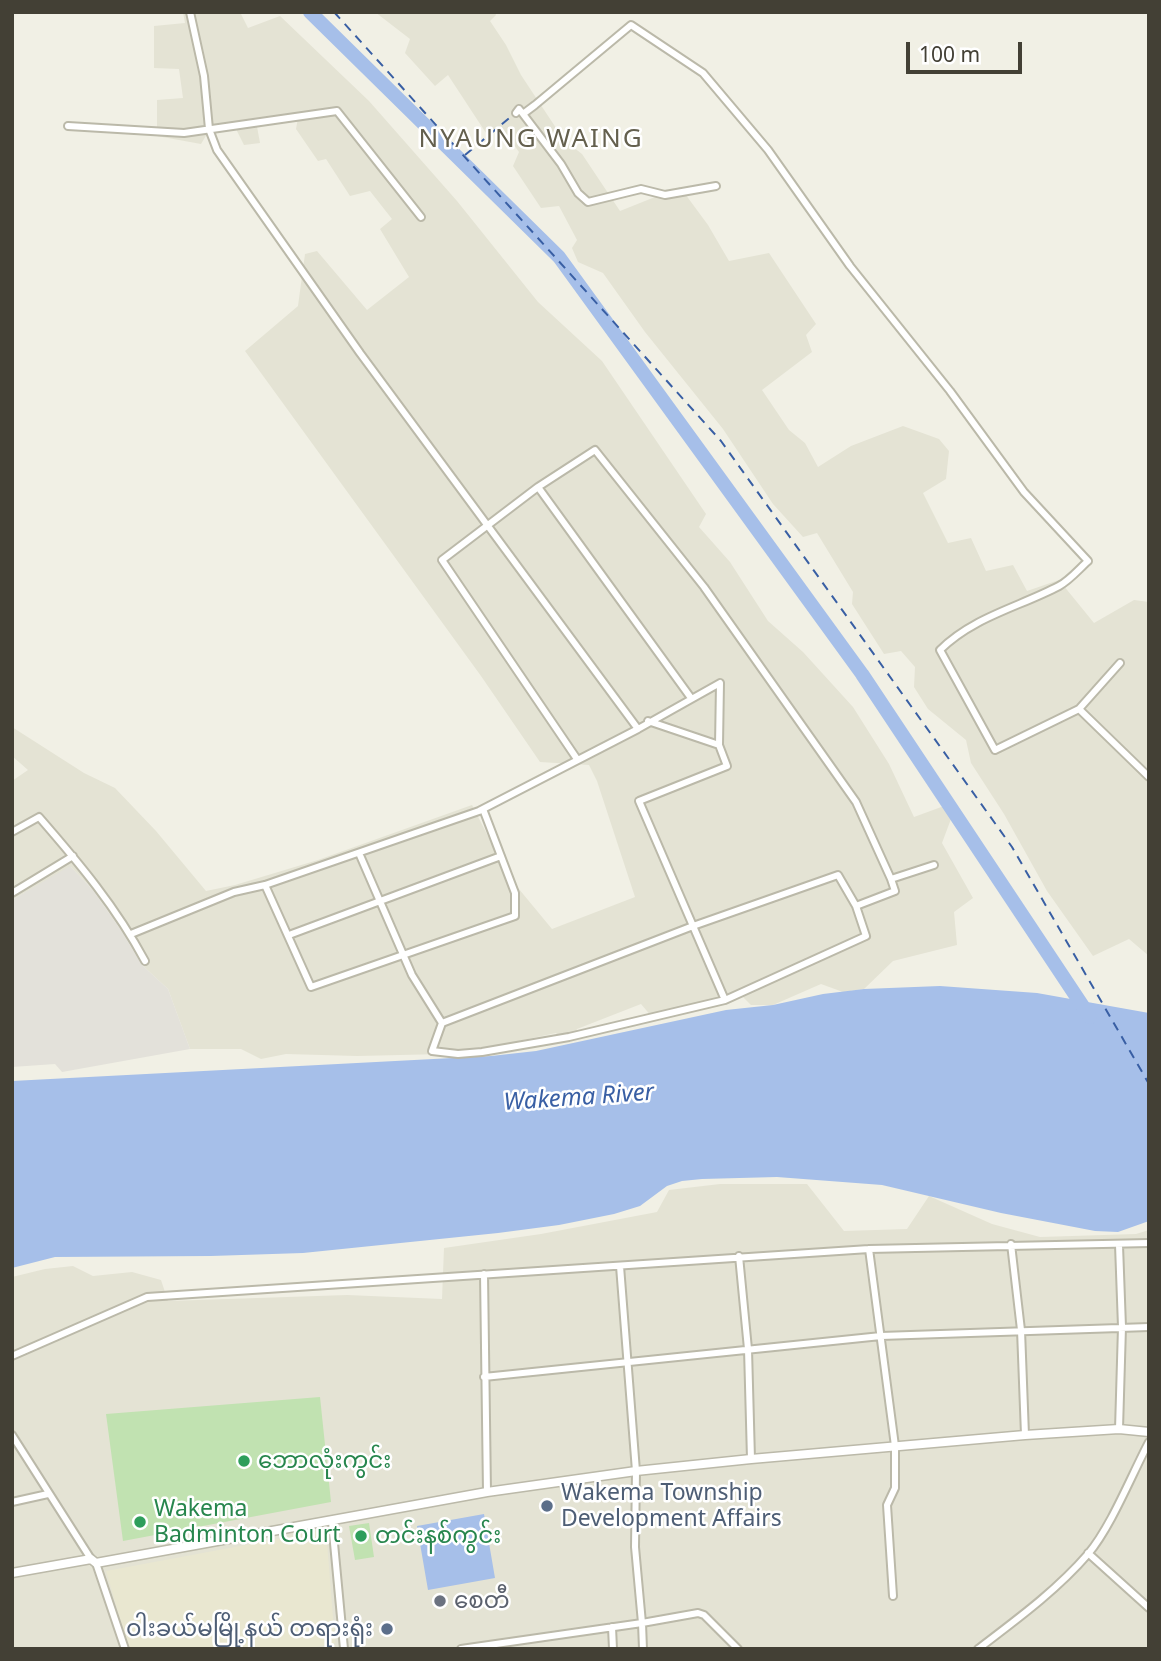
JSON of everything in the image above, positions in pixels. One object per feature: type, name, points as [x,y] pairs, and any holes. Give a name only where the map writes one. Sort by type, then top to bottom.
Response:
[{"type":"street","points":[[190,12],[204,76],[209,129],[217,150],[360,353],[638,729]]},
{"type":"street","points":[[716,186],[664,195],[641,188],[588,202],[578,193],[561,164],[519,113],[632,25],[703,72],[768,150],[850,266],[950,391],[1024,492],[1088,561],[1062,585],[1009,607],[954,635],[940,650],[995,750],[1079,709],[1120,663]]},
{"type":"street","points":[[68,125],[184,133],[337,111],[421,217]]},
{"type":"street","points":[[577,759],[442,560],[538,487],[595,450],[704,587],[856,802],[895,891],[856,906]]},
{"type":"street","points":[[538,487],[691,698]]},
{"type":"street","points":[[131,934],[234,892],[265,885],[483,809],[638,729],[720,683],[719,745],[727,766],[639,801],[725,1000]]},
{"type":"street","points":[[1079,709],[1149,777]]},
{"type":"street","points":[[648,721],[719,745]]},
{"type":"street","points":[[265,885],[310,987],[403,955],[514,916],[514,893],[483,809]]},
{"type":"street","points":[[12,832],[39,817],[97,885],[131,934],[145,961]]},
{"type":"street","points":[[359,853],[412,975],[442,1023]]},
{"type":"street","points":[[12,893],[73,856]]},
{"type":"street","points":[[289,935],[501,856]]},
{"type":"street","points":[[891,879],[934,865]]},
{"type":"street","points":[[838,875],[856,906],[866,936],[725,1000],[569,1037],[458,1054],[432,1051],[442,1023],[568,973],[838,875]]},
{"type":"street","points":[[12,1356],[147,1297],[739,1256],[1011,1244],[1149,1243]]},
{"type":"street","points":[[1011,1244],[1021,1330],[1025,1435]]},
{"type":"street","points":[[1119,1245],[1122,1327],[1119,1429]]},
{"type":"street","points":[[869,1249],[895,1446],[895,1488],[887,1505],[893,1595]]},
{"type":"street","points":[[739,1256],[748,1349],[751,1458]]},
{"type":"street","points":[[620,1266],[636,1471],[635,1546],[643,1649]]},
{"type":"street","points":[[484,1274],[487,1492]]},
{"type":"street","points":[[484,1377],[881,1336],[1149,1327]]},
{"type":"street","points":[[12,1573],[332,1522],[487,1492],[636,1471],[751,1458],[1025,1435],[1119,1429],[1149,1432]]},
{"type":"street","points":[[12,1435],[94,1561],[125,1649]]},
{"type":"street","points":[[978,1649],[1030,1610],[1088,1553],[1111,1517],[1149,1441]]},
{"type":"street","points":[[12,1502],[48,1494]]},
{"type":"street","points":[[332,1522],[344,1649]]},
{"type":"street","points":[[1088,1553],[1149,1608]]},
{"type":"street","points":[[461,1649],[698,1613],[704,1615],[738,1649]]},
{"type":"street","points":[[612,1627],[613,1649]]},
{"type":"shaded area","points":[[183,12],[240,12],[248,28],[280,16],[369,101],[457,201],[538,302],[602,361],[706,514],[699,527],[730,562],[768,621],[803,652],[853,707],[889,764],[914,817],[944,806],[951,819],[942,843],[973,898],[954,912],[957,945],[893,961],[864,989],[843,992],[821,984],[773,1005],[751,1005],[738,992],[652,1017],[641,1004],[577,1029],[572,1040],[562,1041],[556,1033],[500,1045],[487,1053],[357,1056],[286,1054],[261,1059],[241,1049],[190,1049],[168,989],[142,965],[93,890],[71,867],[12,900],[12,781],[28,770],[12,756],[12,727],[84,773],[115,788],[156,831],[206,891],[318,860],[472,805],[509,877],[552,929],[635,897],[597,781],[589,765],[540,762],[481,676],[245,351],[298,306],[305,254],[317,251],[367,310],[409,277],[380,229],[392,219],[370,191],[350,196],[326,159],[318,161],[296,129],[299,112],[256,121],[260,143],[244,145],[236,129],[207,134],[201,144],[157,136],[157,100],[183,98],[179,69],[154,68],[154,26],[185,23]]},
{"type":"shaded area","points":[[375,12],[495,12],[496,15],[490,21],[521,75],[564,140],[582,154],[620,211],[680,187],[708,225],[729,261],[769,253],[816,324],[806,335],[812,352],[762,390],[789,430],[805,443],[818,467],[851,446],[903,426],[939,439],[949,451],[946,479],[923,493],[948,543],[971,538],[986,571],[1013,565],[1027,591],[1059,580],[1094,623],[1134,600],[1149,602],[1149,956],[1129,939],[1093,956],[1047,891],[1004,814],[971,763],[966,740],[928,709],[914,687],[915,667],[901,651],[884,654],[852,604],[853,592],[817,533],[803,537],[773,504],[723,429],[645,332],[603,273],[578,262],[572,248],[577,240],[559,206],[541,208],[513,166],[519,152],[504,131],[486,133],[448,75],[435,86],[405,53],[410,39]]},
{"type":"shaded area","points":[[70,866],[93,890],[142,965],[168,989],[190,1049],[62,1072],[55,1064],[12,1067],[12,900]]},
{"type":"shaded area","points":[[720,1184],[807,1184],[844,1231],[907,1229],[929,1196],[992,1224],[1040,1237],[1136,1234],[1149,1230],[1149,1649],[12,1649],[12,1277],[73,1266],[93,1276],[132,1272],[161,1280],[168,1301],[347,1295],[442,1299],[444,1248],[541,1234],[657,1212],[669,1190]]},
{"type":"shaded area","points":[[326,1530],[335,1643],[306,1649],[129,1649],[106,1571]]},
{"type":"green space","points":[[320,1397],[331,1502],[123,1541],[106,1414]]},
{"type":"green space","points":[[369,1523],[374,1557],[355,1560],[349,1526]]},
{"type":"water","name":"Wakema River","points":[[940,986],[1037,993],[1149,1013],[1149,1221],[1118,1232],[1095,1231],[1001,1213],[882,1185],[777,1177],[702,1179],[667,1186],[640,1206],[614,1214],[498,1233],[303,1253],[55,1257],[12,1268],[12,1081],[491,1056],[536,1051],[726,1010],[773,1005],[823,994],[864,989]]},
{"type":"water","points":[[484,1514],[495,1578],[428,1590],[417,1526]]},
{"type":"waterway","points":[[310,12],[559,257],[862,674],[1090,1017]]},
{"type":"ferry route","points":[[334,12],[721,441],[1012,847],[1149,1084]]},
{"type":"ferry route","points":[[465,155],[514,114]]},
{"type":"place","name":"ဘောလုံးကွင်း","points":[[244,1461]]},
{"type":"place","name":"Wakema Township Development Affairs","points":[[547,1506]]},
{"type":"place","name":"Wakema Badminton Court","points":[[140,1522]]},
{"type":"place","name":"တင်းနစ်ကွင်း","points":[[361,1536]]},
{"type":"place","name":"စေတီ","points":[[440,1601]]},
{"type":"place","name":"ဝါးခယ်မမြို့နယ် တရားရုံး","points":[[387,1629]]},
{"type":"district","name":"NYAUNG WAING","points":[[531,140]]}]
